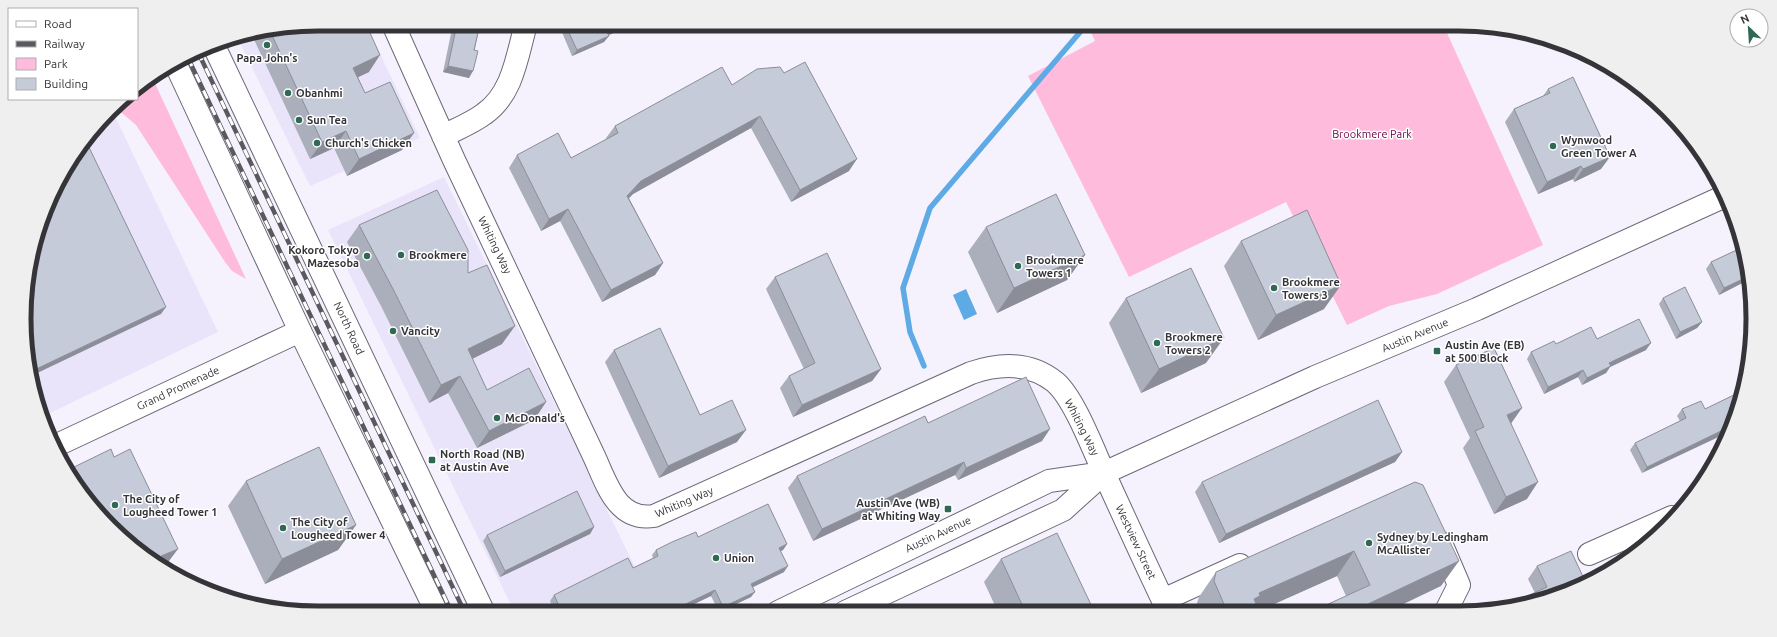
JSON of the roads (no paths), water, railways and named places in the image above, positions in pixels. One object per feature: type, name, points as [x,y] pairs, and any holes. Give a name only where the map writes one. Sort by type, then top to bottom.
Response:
[{"type":"main road","name":"Whiting Way","points":[[396,31],[443,136],[613,494],[620,505],[629,513],[640,517],[654,516],[971,373],[1000,366],[1012,365],[1037,372],[1055,383],[1062,390],[1069,399],[1091,442],[1104,473]]},
{"type":"main road","points":[[443,136],[484,114],[503,94],[513,73],[524,31]]},
{"type":"main road","name":"North Road","points":[[216,50],[481,606]]},
{"type":"main road","points":[[178,69],[300,332],[434,606]]},
{"type":"main road","name":"Austin Avenue","points":[[790,606],[1049,481],[1104,473],[1315,377],[1477,309],[1720,198]]},
{"type":"main road","name":"Grand Promenade","points":[[60,444],[300,332]]},
{"type":"main road","name":"Austin Avenue","points":[[858,606],[1063,510],[1104,473]]},
{"type":"main road","name":"Westview Street","points":[[1104,473],[1165,606]]},
{"type":"main road","points":[[1589,554],[1663,521]]},
{"type":"main road","points":[[1434,528],[1459,585],[1448,606]]},
{"type":"main road","points":[[1165,606],[1258,556]]},
{"type":"water","points":[[966,289],[977,314],[964,320],[953,295]]},
{"type":"waterway","points":[[924,366],[910,332],[903,288],[930,208],[1081,31]]},
{"type":"railway","points":[[200,57],[462,606]]},
{"type":"railway","points":[[190,62],[449,606]]},
{"type":"place","name":"Papa John's","points":[[267,45]]},
{"type":"place","name":"Obanhmi","points":[[288,93]]},
{"type":"place","name":"Sun Tea","points":[[299,120]]},
{"type":"place","name":"Church's Chicken","points":[[317,143]]},
{"type":"place","name":"Wynwood Green Tower A","points":[[1553,146]]},
{"type":"place","name":"Brookmere","points":[[401,255]]},
{"type":"place","name":"Kokoro Tokyo Mazesoba","points":[[367,256]]},
{"type":"place","name":"Brookmere Towers 1","points":[[1018,266]]},
{"type":"place","name":"Brookmere Towers 3","points":[[1274,288]]},
{"type":"place","name":"Vancity","points":[[393,331]]},
{"type":"place","name":"Brookmere Towers 2","points":[[1157,343]]},
{"type":"place","name":"Austin Ave (EB) at 500 Block","points":[[1437,351]]},
{"type":"place","name":"McDonald's","points":[[497,418]]},
{"type":"place","name":"North Road (NB) at Austin Ave","points":[[432,460]]},
{"type":"place","name":"The City of Lougheed Tower 1","points":[[115,505]]},
{"type":"place","name":"Austin Ave (WB) at Whiting Way","points":[[948,509]]},
{"type":"place","name":"The City of Lougheed Tower 4","points":[[283,528]]},
{"type":"place","name":"Sydney by Ledingham McAllister","points":[[1369,543]]},
{"type":"place","name":"Union","points":[[716,558]]},
{"type":"park label","name":"Brookmere Park","points":[[1372,134]]}]
